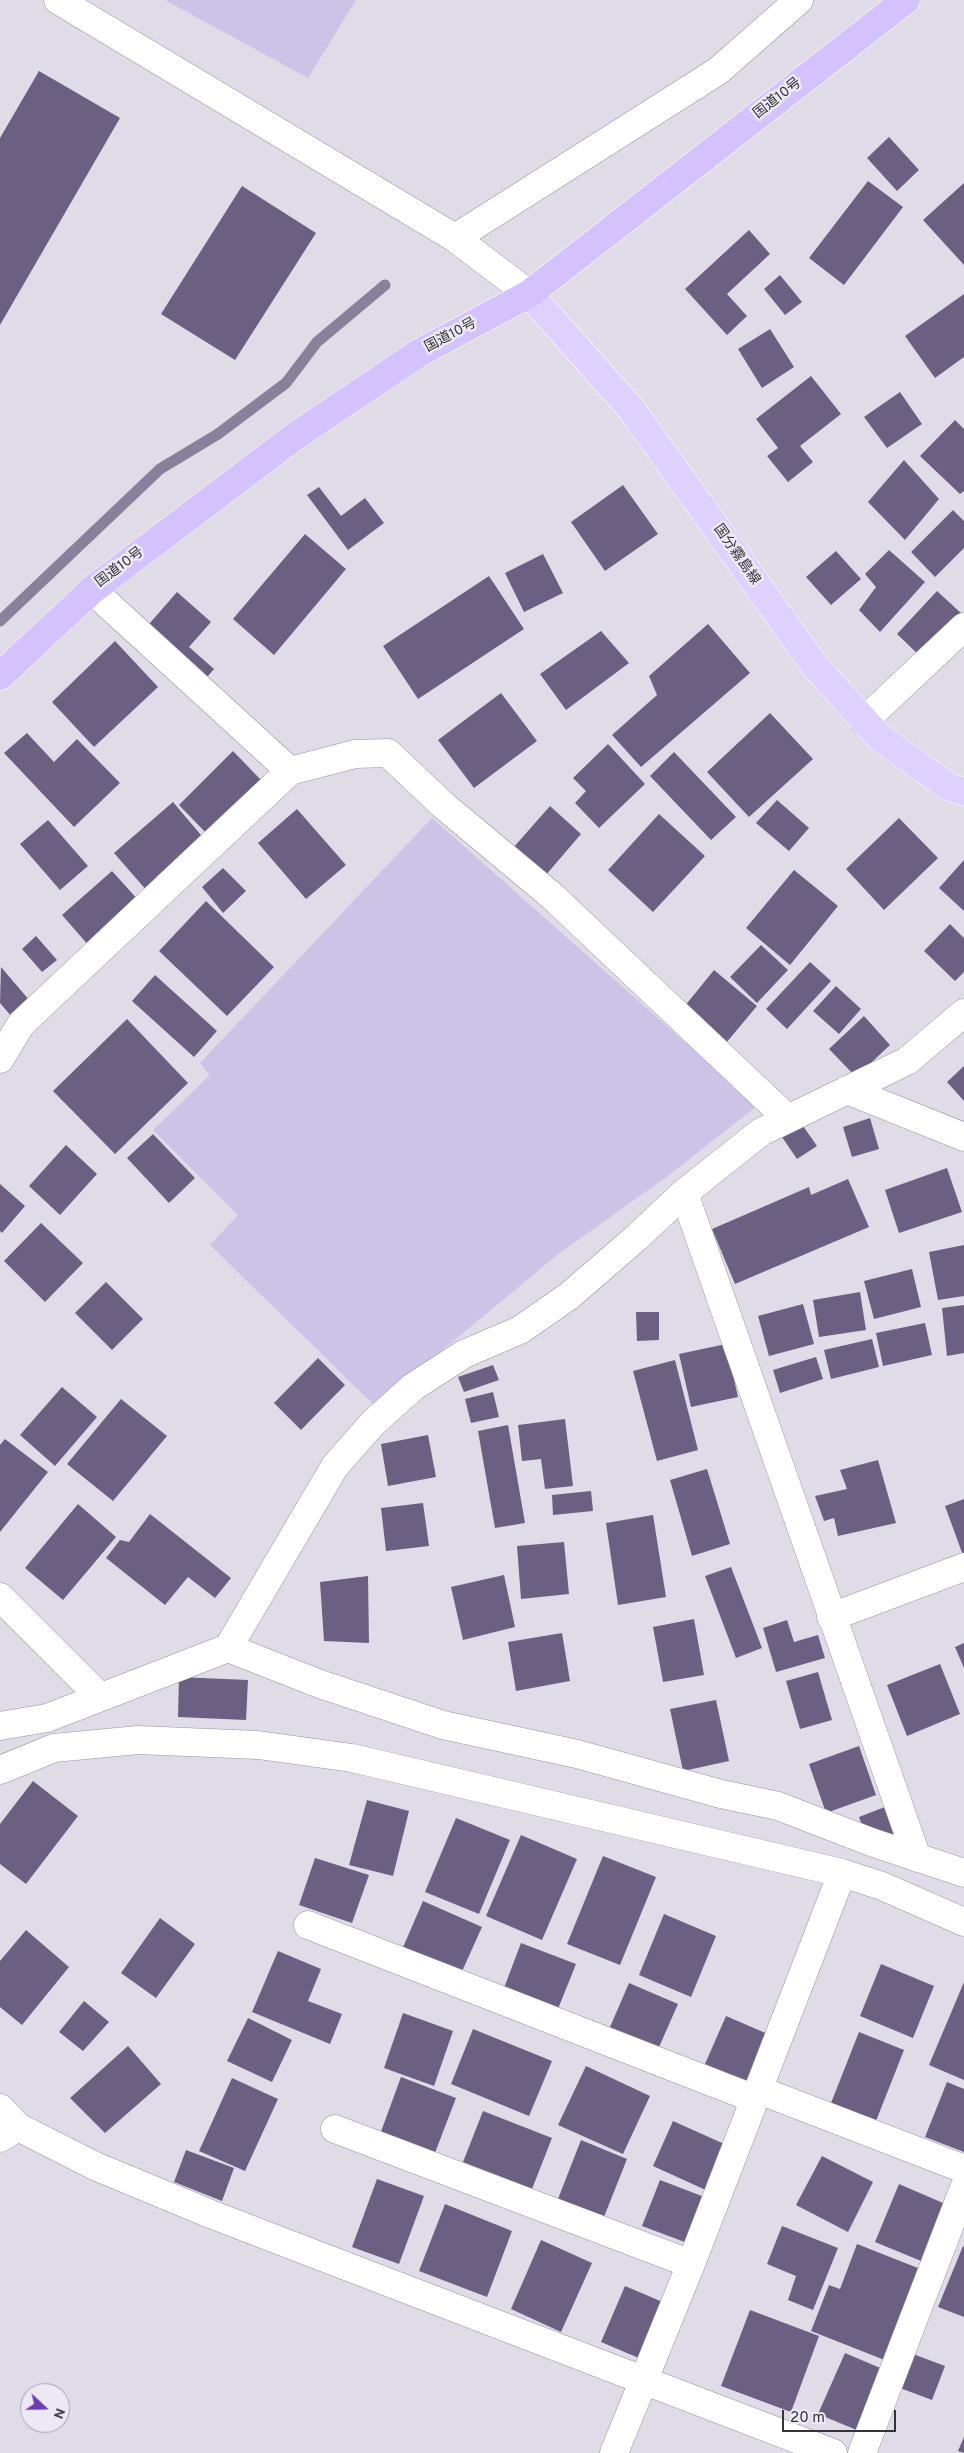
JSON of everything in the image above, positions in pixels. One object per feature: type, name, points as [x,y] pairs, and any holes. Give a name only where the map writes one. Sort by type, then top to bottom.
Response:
[{"type":"highway","name":"国道10号","points":[[0,676],[92,590],[298,434],[419,353],[529,294],[906,0]]},
{"type":"main road","name":"国分霧島線","points":[[529,294],[632,410],[814,666],[880,738],[949,786],[964,792]]},
{"type":"street","points":[[455,238],[718,71],[799,0]]},
{"type":"street","points":[[72,4],[455,238],[529,294]]},
{"type":"street","points":[[92,590],[290,771]]},
{"type":"street","points":[[864,721],[964,627]]},
{"type":"street","points":[[0,1059],[21,1024],[290,771],[355,754],[388,753],[444,805],[552,896],[788,1119]]},
{"type":"street","points":[[0,1726],[47,1718],[228,1648],[336,1466],[373,1423],[413,1387],[464,1354],[520,1330],[569,1296],[684,1193],[761,1132],[907,1061],[964,1014]]},
{"type":"street","points":[[848,1090],[964,1137]]},
{"type":"street","points":[[684,1193],[917,1858]]},
{"type":"street","points":[[832,1617],[964,1567]]},
{"type":"street","points":[[0,1597],[100,1697]]},
{"type":"street","points":[[228,1648],[320,1684],[443,1726],[577,1754],[721,1794],[778,1806],[871,1842],[964,1873]]},
{"type":"street","points":[[0,1770],[54,1748],[138,1740],[258,1745],[352,1758],[842,1873],[882,1886],[964,1922]]},
{"type":"street","points":[[614,2453],[691,2264],[842,1873]]},
{"type":"street","points":[[308,1925],[757,2094],[964,2169]]},
{"type":"street","points":[[6,2124],[95,2166],[213,2215],[833,2453]]},
{"type":"street","points":[[336,2129],[691,2264]]},
{"type":"street","points":[[862,2453],[964,2188]]},
{"type":"shaded area","points":[[165,0],[356,0],[308,78]]},
{"type":"shaded area","points":[[432,818],[757,1106],[669,1175],[557,1255],[375,1406],[210,1245],[238,1215],[153,1130],[210,1075],[200,1063]]},
{"type":"building","points":[[39,71],[120,118],[0,325],[0,138]]},
{"type":"building","points":[[889,137],[919,170],[897,191],[867,158]]},
{"type":"building","points":[[868,181],[903,207],[844,285],[809,258]]},
{"type":"building","points":[[964,183],[964,265],[923,220]]},
{"type":"building","points":[[242,186],[316,233],[235,360],[161,314]]},
{"type":"building","points":[[749,230],[770,254],[727,294],[747,316],[727,335],[685,289]]},
{"type":"building","points":[[780,275],[802,302],[785,315],[764,289]]},
{"type":"building","points":[[964,294],[964,357],[935,378],[905,336]]},
{"type":"building","points":[[770,329],[794,367],[762,388],[738,349]]},
{"type":"building","points":[[811,376],[841,414],[800,446],[813,462],[788,482],[767,456],[778,448],[756,419]]},
{"type":"building","points":[[900,392],[922,424],[887,448],[864,417]]},
{"type":"building","points":[[955,420],[964,429],[964,491],[960,494],[920,456]]},
{"type":"building","points":[[904,460],[939,499],[905,540],[868,502]]},
{"type":"building","points":[[623,485],[658,534],[605,571],[571,522]]},
{"type":"building","points":[[319,487],[341,516],[365,498],[384,523],[348,550],[307,495]]},
{"type":"building","points":[[953,510],[964,521],[964,548],[935,577],[911,552]]},
{"type":"building","points":[[305,534],[346,569],[274,655],[233,619]]},
{"type":"building","points":[[889,550],[925,582],[880,632],[859,610],[876,587],[865,574]]},
{"type":"building","points":[[836,551],[861,579],[831,605],[806,577]]},
{"type":"building","points":[[543,554],[563,593],[524,612],[505,573]]},
{"type":"building","points":[[489,576],[524,629],[418,699],[383,646]]},
{"type":"building","points":[[937,591],[962,614],[922,658],[897,634]]},
{"type":"building","points":[[177,592],[211,622],[189,647],[214,669],[203,682],[143,631]]},
{"type":"building","points":[[708,624],[750,673],[641,767],[612,735],[657,695],[649,676]]},
{"type":"building","points":[[601,631],[629,663],[566,710],[540,674]]},
{"type":"building","points":[[115,641],[158,687],[94,747],[52,702]]},
{"type":"building","points":[[501,693],[537,741],[474,788],[438,740]]},
{"type":"building","points":[[770,713],[813,759],[749,817],[707,772]]},
{"type":"building","points":[[27,733],[54,762],[77,739],[120,783],[74,827],[4,753]]},
{"type":"building","points":[[608,744],[645,784],[599,828],[575,803],[586,791],[573,778]]},
{"type":"building","points":[[233,751],[261,780],[207,834],[179,805]]},
{"type":"building","points":[[674,752],[736,817],[711,840],[650,776]]},
{"type":"building","points":[[777,800],[809,828],[789,851],[756,823]]},
{"type":"building","points":[[173,802],[206,841],[148,892],[114,853]]},
{"type":"building","points":[[550,806],[581,834],[545,876],[513,848]]},
{"type":"building","points":[[297,809],[346,865],[306,899],[258,843]]},
{"type":"building","points":[[659,814],[705,856],[653,912],[608,870]]},
{"type":"building","points":[[899,818],[938,858],[884,910],[846,869]]},
{"type":"building","points":[[48,820],[88,866],[60,890],[20,844]]},
{"type":"building","points":[[964,860],[964,911],[939,888]]},
{"type":"building","points":[[223,868],[246,891],[223,913],[202,887]]},
{"type":"building","points":[[794,870],[838,906],[790,965],[746,928]]},
{"type":"building","points":[[112,871],[140,902],[90,947],[62,915]]},
{"type":"building","points":[[206,901],[274,967],[227,1016],[159,951]]},
{"type":"building","points":[[950,924],[964,938],[964,972],[955,981],[924,951]]},
{"type":"building","points":[[36,936],[57,960],[42,972],[22,949]]},
{"type":"building","points":[[761,945],[788,970],[757,1003],[730,977]]},
{"type":"building","points":[[810,962],[831,981],[787,1029],[766,1009]]},
{"type":"building","points":[[1,967],[30,1001],[11,1016],[0,1003]]},
{"type":"building","points":[[714,970],[757,1006],[726,1043],[684,1007]]},
{"type":"building","points":[[155,975],[217,1031],[194,1057],[132,1001]]},
{"type":"building","points":[[836,986],[861,1009],[839,1034],[813,1011]]},
{"type":"building","points":[[864,1016],[890,1045],[856,1077],[829,1049]]},
{"type":"building","points":[[127,1019],[188,1083],[115,1154],[53,1091]]},
{"type":"building","points":[[964,1066],[964,1101],[947,1082]]},
{"type":"building","points":[[870,1118],[879,1149],[852,1157],[843,1127]]},
{"type":"building","points":[[801,1123],[817,1146],[797,1159],[782,1137]]},
{"type":"building","points":[[153,1134],[195,1178],[169,1203],[127,1158]]},
{"type":"building","points":[[66,1145],[97,1174],[60,1215],[29,1186]]},
{"type":"building","points":[[947,1168],[962,1212],[899,1233],[885,1190]]},
{"type":"building","points":[[848,1179],[869,1227],[735,1284],[712,1229],[809,1187],[811,1195]]},
{"type":"building","points":[[0,1184],[25,1206],[2,1233],[0,1231]]},
{"type":"building","points":[[41,1223],[83,1263],[45,1302],[4,1261]]},
{"type":"building","points":[[964,1245],[964,1296],[938,1300],[929,1252]]},
{"type":"building","points":[[912,1269],[921,1307],[874,1319],[864,1281]]},
{"type":"building","points":[[106,1282],[143,1319],[112,1350],[75,1313]]},
{"type":"building","points":[[860,1292],[866,1330],[819,1337],[813,1300]]},
{"type":"building","points":[[803,1304],[814,1344],[769,1356],[758,1316]]},
{"type":"building","points":[[964,1305],[964,1353],[947,1356],[942,1308]]},
{"type":"building","points":[[636,1312],[659,1312],[659,1340],[637,1341]]},
{"type":"building","points":[[925,1323],[932,1355],[883,1366],[876,1333]]},
{"type":"building","points":[[872,1339],[879,1367],[831,1379],[824,1350]]},
{"type":"building","points":[[726,1344],[738,1397],[691,1407],[679,1354]]},
{"type":"building","points":[[816,1357],[823,1379],[780,1393],[773,1370]]},
{"type":"building","points":[[318,1358],[345,1385],[301,1430],[274,1403]]},
{"type":"building","points":[[675,1360],[698,1450],[657,1461],[633,1371]]},
{"type":"building","points":[[493,1365],[499,1380],[464,1392],[458,1377]]},
{"type":"building","points":[[62,1387],[97,1417],[55,1466],[20,1435]]},
{"type":"building","points":[[493,1392],[499,1417],[471,1423],[465,1399]]},
{"type":"building","points":[[121,1399],[167,1436],[113,1501],[67,1464]]},
{"type":"building","points":[[565,1419],[573,1486],[545,1489],[541,1459],[522,1461],[518,1425]]},
{"type":"building","points":[[508,1425],[525,1523],[495,1528],[478,1431]]},
{"type":"building","points":[[428,1435],[436,1477],[388,1486],[381,1444]]},
{"type":"building","points":[[5,1439],[48,1472],[0,1532],[0,1445]]},
{"type":"building","points":[[878,1460],[896,1523],[838,1536],[834,1518],[824,1521],[815,1496],[847,1489],[840,1470]]},
{"type":"building","points":[[707,1469],[730,1544],[692,1556],[670,1480]]},
{"type":"building","points":[[591,1491],[593,1511],[553,1515],[552,1495]]},
{"type":"building","points":[[964,1499],[964,1558],[945,1506]]},
{"type":"building","points":[[423,1503],[429,1546],[386,1551],[381,1508]]},
{"type":"building","points":[[78,1504],[116,1537],[63,1600],[25,1568]]},
{"type":"building","points":[[150,1514],[231,1578],[215,1598],[188,1577],[165,1605],[106,1558],[120,1540],[129,1542]]},
{"type":"building","points":[[653,1515],[666,1597],[618,1605],[606,1523]]},
{"type":"building","points":[[564,1542],[569,1594],[521,1599],[517,1546]]},
{"type":"building","points":[[731,1567],[762,1648],[736,1658],[705,1576]]},
{"type":"building","points":[[504,1575],[515,1627],[463,1640],[451,1587]]},
{"type":"building","points":[[368,1576],[369,1643],[324,1641],[320,1582]]},
{"type":"building","points":[[694,1619],[704,1675],[663,1682],[653,1627]]},
{"type":"building","points":[[787,1620],[794,1642],[818,1635],[825,1658],[776,1672],[763,1628]]},
{"type":"building","points":[[562,1633],[570,1681],[516,1691],[508,1642]]},
{"type":"building","points":[[964,1643],[964,1668],[955,1647]]},
{"type":"building","points":[[940,1664],[960,1714],[907,1736],[887,1685]]},
{"type":"building","points":[[818,1672],[832,1720],[800,1729],[786,1681]]},
{"type":"building","points":[[179,1677],[248,1680],[246,1720],[178,1717]]},
{"type":"building","points":[[716,1700],[729,1761],[683,1771],[670,1709]]},
{"type":"building","points":[[859,1746],[876,1795],[826,1813],[809,1764]]},
{"type":"building","points":[[33,1781],[78,1816],[26,1884],[0,1864],[0,1824]]},
{"type":"building","points":[[367,1800],[409,1811],[393,1876],[349,1865]]},
{"type":"building","points":[[890,1805],[902,1839],[863,1828],[859,1817]]},
{"type":"building","points":[[456,1818],[510,1840],[479,1914],[425,1892]]},
{"type":"building","points":[[521,1835],[577,1859],[542,1940],[486,1916]]},
{"type":"building","points":[[603,1856],[656,1877],[620,1965],[567,1944]]},
{"type":"building","points":[[315,1858],[369,1875],[352,1923],[299,1905]]},
{"type":"building","points":[[423,1901],[482,1927],[459,1978],[401,1952]]},
{"type":"building","points":[[664,1914],[716,1936],[691,1997],[639,1975]]},
{"type":"building","points":[[160,1918],[195,1944],[156,1998],[121,1973]]},
{"type":"building","points":[[26,1930],[69,1967],[22,2025],[0,2007],[0,1961]]},
{"type":"building","points":[[521,1943],[576,1964],[558,2009],[504,1988]]},
{"type":"building","points":[[278,1951],[321,1969],[308,2001],[342,2014],[330,2044],[252,2012]]},
{"type":"building","points":[[881,1964],[934,1986],[913,2038],[860,2016]]},
{"type":"building","points":[[964,1982],[964,2080],[929,2065]]},
{"type":"building","points":[[629,1983],[678,2004],[656,2054],[607,2034]]},
{"type":"building","points":[[84,2001],[109,2022],[83,2051],[59,2032]]},
{"type":"building","points":[[403,2013],[453,2031],[434,2086],[384,2068]]},
{"type":"building","points":[[726,2016],[770,2035],[749,2083],[705,2064]]},
{"type":"building","points":[[248,2018],[292,2040],[272,2082],[227,2061]]},
{"type":"building","points":[[473,2029],[552,2061],[529,2116],[451,2084]]},
{"type":"building","points":[[859,2032],[904,2050],[876,2121],[831,2103]]},
{"type":"building","points":[[128,2046],[161,2084],[105,2133],[70,2098]]},
{"type":"building","points":[[586,2066],[650,2096],[623,2154],[558,2125]]},
{"type":"building","points":[[401,2077],[456,2098],[433,2158],[379,2137]]},
{"type":"building","points":[[232,2078],[278,2099],[245,2171],[199,2151]]},
{"type":"building","points":[[947,2082],[964,2089],[964,2152],[925,2137]]},
{"type":"building","points":[[483,2111],[552,2138],[532,2189],[463,2162]]},
{"type":"building","points":[[673,2121],[731,2147],[710,2192],[653,2166]]},
{"type":"building","points":[[581,2140],[627,2159],[602,2222],[556,2204]]},
{"type":"building","points":[[186,2150],[234,2168],[222,2201],[174,2182]]},
{"type":"building","points":[[822,2156],[873,2182],[848,2232],[796,2205]]},
{"type":"building","points":[[377,2179],[424,2196],[399,2264],[352,2247]]},
{"type":"building","points":[[660,2180],[707,2198],[690,2244],[642,2226]]},
{"type":"building","points":[[899,2184],[950,2206],[926,2263],[875,2242]]},
{"type":"building","points":[[445,2204],[512,2231],[487,2297],[419,2271]]},
{"type":"building","points":[[782,2226],[838,2248],[813,2310],[788,2300],[796,2276],[767,2264]]},
{"type":"building","points":[[541,2240],[592,2263],[561,2332],[511,2309]]},
{"type":"building","points":[[857,2244],[923,2270],[887,2361],[811,2331],[829,2285],[840,2289]]},
{"type":"building","points":[[964,2247],[964,2317],[938,2307]]},
{"type":"building","points":[[625,2286],[665,2303],[641,2359],[601,2342]]},
{"type":"building","points":[[750,2310],[819,2336],[791,2412],[721,2386]]},
{"type":"building","points":[[845,2353],[885,2370],[859,2431],[818,2414]]},
{"type":"building","points":[[913,2354],[945,2366],[932,2400],[900,2388]]},
{"type":"building","points":[[964,2437],[964,2453],[958,2451]]},
{"type":"waterway","points":[[0,621],[160,469],[218,434],[286,383],[317,342],[385,285]]}]
